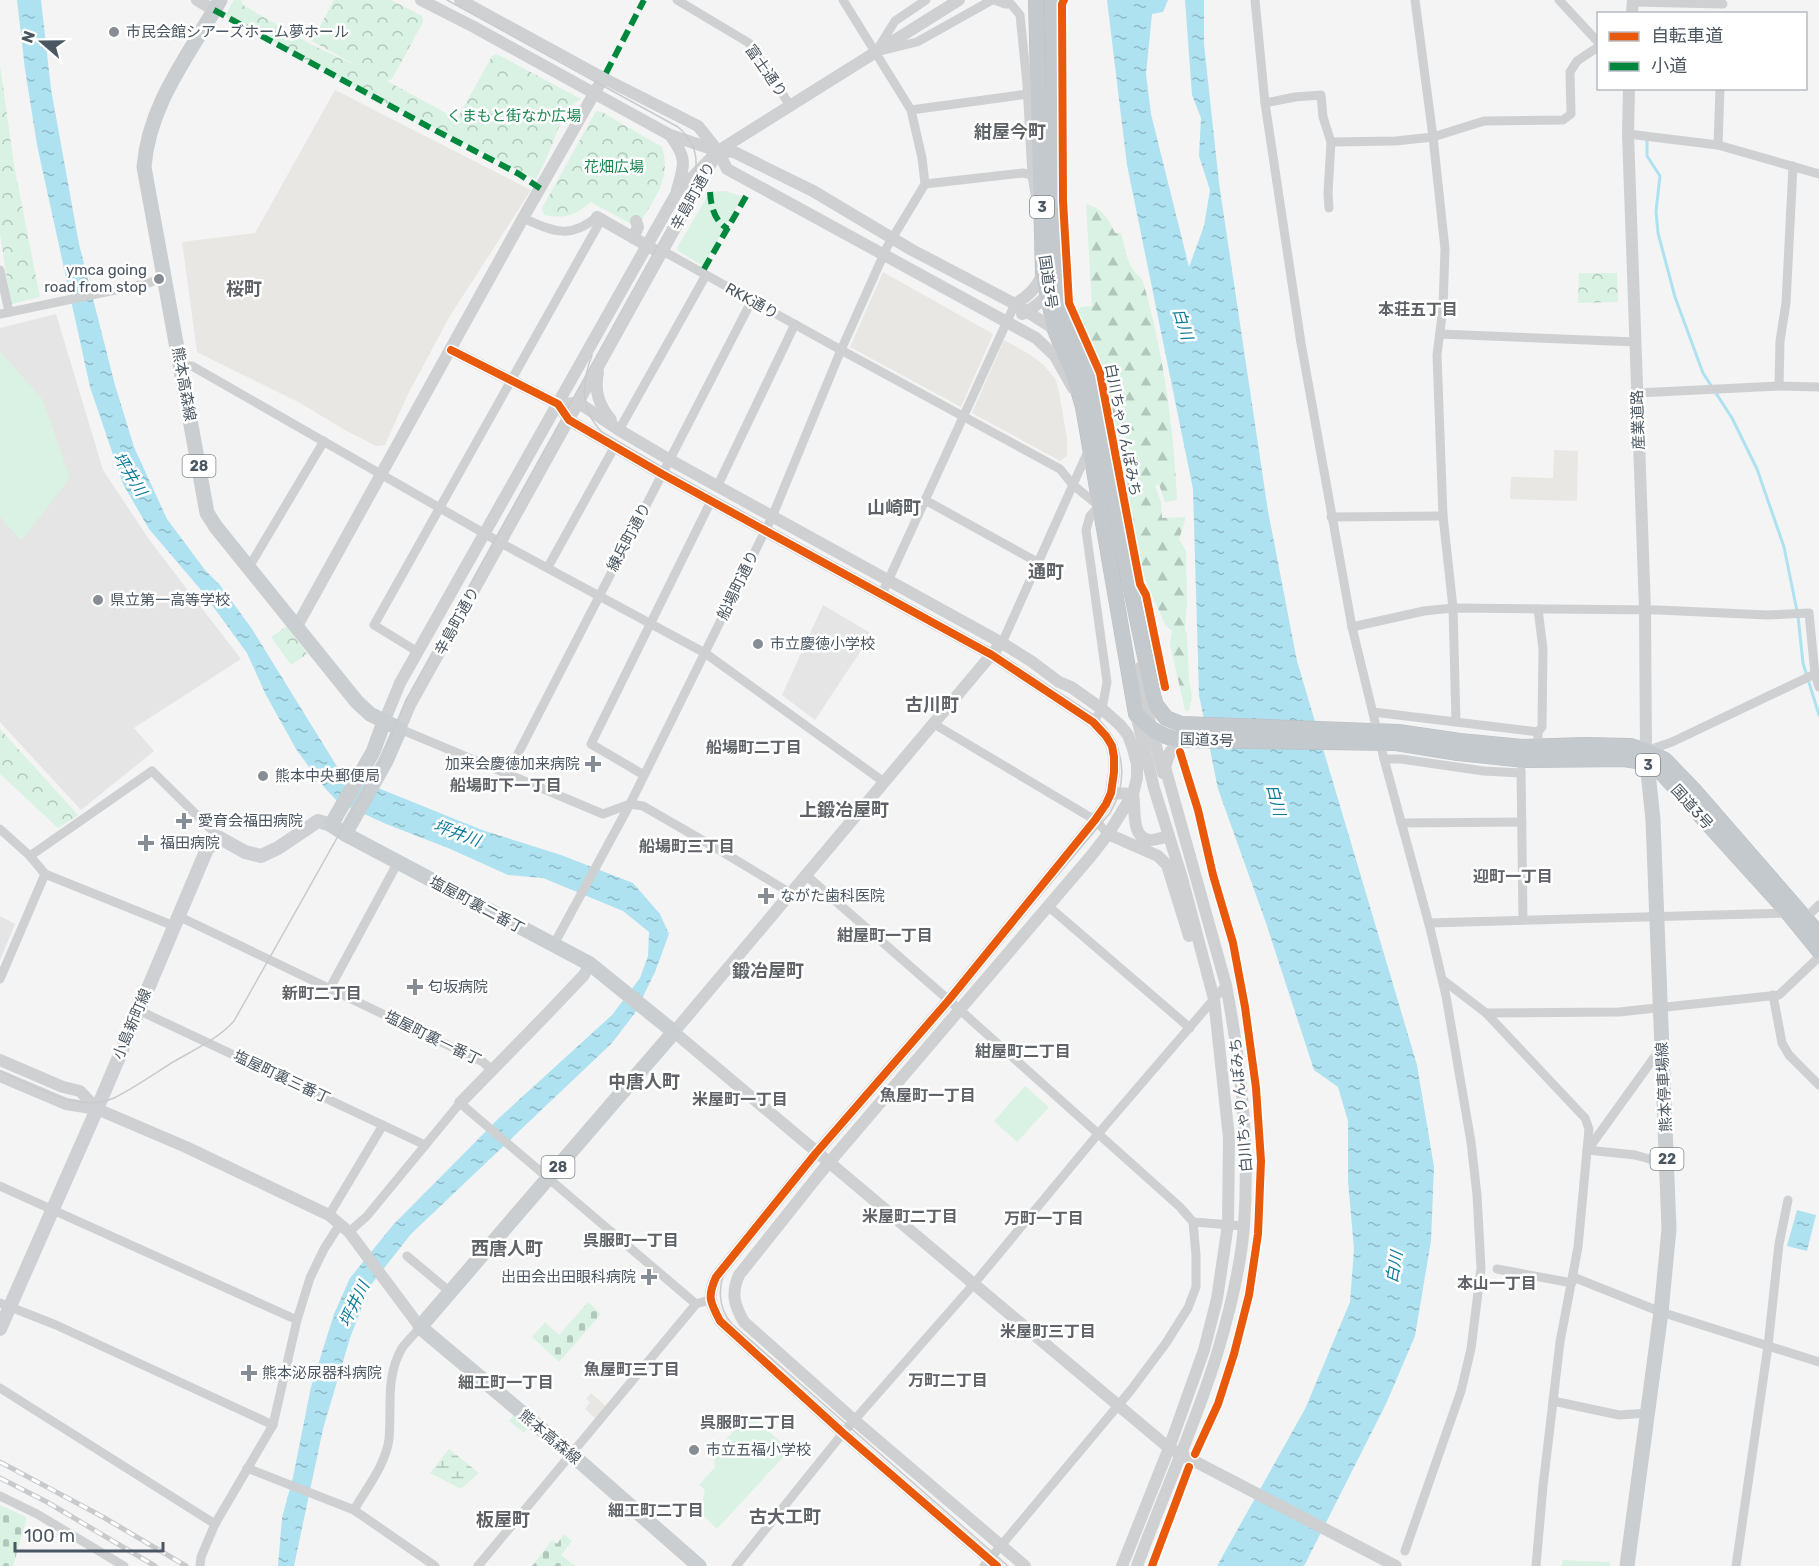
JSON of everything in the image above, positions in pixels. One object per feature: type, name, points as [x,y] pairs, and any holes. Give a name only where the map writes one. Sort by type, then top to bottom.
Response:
[{"type":"highway","name":"国道3号","points":[[1036,0],[1037,176],[1043,238],[1050,272],[1074,343],[1087,369],[1097,402],[1139,636],[1156,705],[1166,718],[1171,730],[1379,737],[1521,766],[1624,759],[1636,761],[1646,758],[1665,760],[1694,790],[1819,934]]},
{"type":"highway","name":"国道3号","points":[[1052,0],[1050,272],[1047,294],[1055,330],[1074,376],[1083,407],[1136,714]]},
{"type":"highway","points":[[1136,714],[1171,730]]},
{"type":"highway","name":"国道3号","points":[[1379,737],[1398,732],[1522,747],[1539,739],[1584,745],[1630,746],[1658,769],[1788,913],[1819,951]]},
{"type":"main road","name":"熊本高森線","points":[[217,5],[165,93],[150,128],[145,147],[144,167],[207,513],[357,702],[370,714],[400,729]]},
{"type":"main road","points":[[379,756],[384,722]]},
{"type":"main road","points":[[345,834],[349,812],[379,756],[400,729]]},
{"type":"main road","name":"熊本停車場線","points":[[1627,1566],[1661,1312],[1669,1229],[1653,820],[1646,758]]},
{"type":"main road","points":[[220,838],[245,852],[261,856],[278,848],[318,821],[331,825],[349,812]]},
{"type":"main road","name":"塩屋町裏二番丁","points":[[331,825],[590,964],[674,1032]]},
{"type":"main road","name":"小島新町線","points":[[0,1329],[5,1305],[97,1109],[207,849],[220,838]]},
{"type":"main road","name":"28","points":[[420,1327],[674,1032]]},
{"type":"main road","name":"熊本高森線","points":[[420,1327],[699,1566]]},
{"type":"street","points":[[197,0],[217,5]]},
{"type":"street","points":[[421,0],[444,5],[594,94],[670,135],[718,151],[734,153],[813,191],[892,238],[1015,304],[1074,343]]},
{"type":"street","points":[[460,0],[603,78],[698,126],[718,151],[727,169],[807,211],[881,261],[1006,321],[1036,338],[1055,356],[1083,407]]},
{"type":"street","name":"富士通り","points":[[677,0],[749,43],[790,106]]},
{"type":"street","points":[[843,0],[911,110],[922,158],[925,184],[1023,173],[1037,176],[1020,15],[1011,2],[1005,4],[994,0],[917,42],[876,52]]},
{"type":"street","points":[[876,52],[895,21],[927,0]]},
{"type":"street","points":[[718,151],[959,0]]},
{"type":"street","points":[[1255,0],[1264,103],[1301,344],[1331,517],[1352,627],[1372,712],[1443,980],[1471,1143],[1477,1195],[1481,1268],[1471,1349],[1461,1390],[1405,1551]]},
{"type":"street","points":[[1415,0],[1445,249],[1437,355],[1443,516],[1453,608],[1456,722]]},
{"type":"street","points":[[1559,0],[1597,43]]},
{"type":"street","points":[[1633,5],[1723,6]]},
{"type":"street","points":[[1331,142],[1396,141],[1433,137],[1484,121],[1563,120],[1571,114],[1570,72],[1576,61],[1597,46]]},
{"type":"street","points":[[297,626],[603,78]]},
{"type":"street","name":"産業道路","points":[[1629,90],[1628,134],[1645,610],[1646,758]]},
{"type":"street","points":[[1718,145],[1720,90]]},
{"type":"street","points":[[911,110],[1028,94]]},
{"type":"street","points":[[1264,103],[1321,95],[1323,117],[1331,142],[1329,208]]},
{"type":"street","points":[[1628,134],[1718,145],[1819,174]]},
{"type":"street","points":[[670,135],[681,151],[684,167],[676,194]]},
{"type":"street","name":"辛島町通り","points":[[384,722],[400,683],[676,194],[718,151]]},
{"type":"street","name":"辛島町通り","points":[[400,729],[410,705],[718,151]]},
{"type":"street","points":[[1779,386],[1780,341],[1785,303],[1793,166]]},
{"type":"street","name":"船場町通り","points":[[553,946],[630,804],[772,517],[841,350],[881,261],[892,238],[925,184]]},
{"type":"street","points":[[523,218],[563,233],[599,218]]},
{"type":"street","points":[[599,218],[647,246],[663,251]]},
{"type":"street","points":[[418,652],[374,625],[599,218]]},
{"type":"street","points":[[633,238],[638,227],[636,221]]},
{"type":"street","name":"RKK通り","points":[[663,251],[1060,469],[1073,485],[1099,506]]},
{"type":"street","points":[[0,270],[5,313],[149,283],[165,276]]},
{"type":"street","points":[[882,594],[1006,321],[1015,304],[1028,295],[1050,272]]},
{"type":"street","points":[[619,430],[706,275]]},
{"type":"street","points":[[1006,321],[1027,312],[1047,294]]},
{"type":"street","name":"練兵町通り","points":[[507,775],[752,300]]},
{"type":"street","points":[[717,487],[795,324]]},
{"type":"street","points":[[1440,334],[1636,342]]},
{"type":"street","points":[[452,350],[558,404],[569,420],[764,531],[992,655],[1093,722],[1112,746],[1114,772],[1111,793],[1095,820],[948,1000],[816,1152],[716,1277],[711,1287],[709,1300],[720,1321],[990,1564],[1002,1545],[1118,1406],[1166,1343],[1193,1298],[1197,1273],[1193,1222],[1180,1207],[960,1010],[948,1000],[807,876]]},
{"type":"street","points":[[601,360],[596,384],[599,405],[619,430]]},
{"type":"street","points":[[181,367],[192,366],[501,543],[705,653],[884,782]]},
{"type":"street","points":[[1637,393],[1779,386],[1819,387]]},
{"type":"street","points":[[558,404],[579,403],[619,430],[717,487],[1002,643],[1102,709],[1128,735],[1137,764],[1137,778],[1133,794],[1108,834],[829,1162],[739,1275],[734,1285],[735,1307],[744,1322],[854,1420],[1025,1566]]},
{"type":"street","points":[[249,567],[324,441]]},
{"type":"street","points":[[548,567],[615,446]]},
{"type":"street","points":[[1089,449],[1002,643],[674,1032],[1169,1448],[1396,1566]]},
{"type":"street","points":[[925,500],[1038,563]]},
{"type":"street","points":[[644,775],[591,744],[711,501]]},
{"type":"street","points":[[1093,722],[1102,709],[1107,682],[1086,530],[1088,521],[1099,506]]},
{"type":"street","points":[[1331,517],[1443,516]]},
{"type":"street","points":[[1352,627],[1424,611],[1453,608],[1645,610],[1767,615],[1809,613],[1819,687]]},
{"type":"street","points":[[1372,712],[1456,722],[1539,739],[1542,727],[1543,649],[1538,609]]},
{"type":"street","points":[[1137,1566],[1182,1455],[1217,1354],[1231,1302],[1244,1226],[1246,1137],[1227,985],[1168,785],[1165,767],[1171,730],[1143,689],[1139,636]]},
{"type":"street","points":[[1646,758],[1718,718],[1817,673]]},
{"type":"street","points":[[1122,1566],[1169,1448],[1204,1350],[1217,1299],[1228,1224],[1229,1138],[1214,999],[1154,788],[1136,714]]},
{"type":"street","points":[[934,724],[1095,820],[1108,834],[1158,856],[1167,865],[1191,941],[1207,972]]},
{"type":"street","points":[[400,729],[603,814],[630,804],[643,807],[721,850],[792,894]]},
{"type":"street","points":[[1154,788],[1154,765],[1157,751],[1171,730]]},
{"type":"street","points":[[1157,751],[1168,785]]},
{"type":"street","points":[[1384,759],[1401,759],[1484,771],[1521,766],[1523,920]]},
{"type":"street","points":[[30,856],[152,771],[220,838]]},
{"type":"street","points":[[1111,793],[1133,794]]},
{"type":"street","points":[[1133,794],[1134,822],[1142,837],[1150,840],[1169,836]]},
{"type":"street","points":[[1401,823],[1522,822]]},
{"type":"street","points":[[0,829],[30,856],[45,874],[0,979]]},
{"type":"street","points":[[330,988],[398,862]]},
{"type":"street","name":"塩屋町裏一番丁","points":[[45,874],[176,921],[330,988],[483,1062],[491,1069]]},
{"type":"street","points":[[1806,918],[1819,905]]},
{"type":"street","points":[[1048,906],[1190,1028]]},
{"type":"street","points":[[1429,923],[1788,913]]},
{"type":"street","points":[[1486,1012],[1619,1012],[1779,995],[1819,957]]},
{"type":"street","points":[[200,1566],[201,1557],[215,1524],[273,1425],[297,1320],[310,1278],[324,1249],[345,1228],[367,1216],[460,1103],[584,975],[590,964]]},
{"type":"street","points":[[1443,980],[1486,1012],[1585,1118],[1589,1129],[1573,1280],[1560,1342],[1542,1486],[1536,1566]]},
{"type":"street","points":[[736,1566],[843,1433],[973,1285],[1098,1134],[1227,985]]},
{"type":"street","points":[[1773,995],[1782,1043],[1789,1055],[1819,1084]]},
{"type":"street","name":"塩屋町裏三番丁","points":[[138,1010],[425,1145]]},
{"type":"street","points":[[1587,1150],[1662,1047]]},
{"type":"street","points":[[0,1060],[63,1087],[80,1091],[97,1109]]},
{"type":"street","points":[[0,1076],[66,1104],[97,1109],[186,1147],[329,1215],[345,1228],[420,1327],[403,1348],[393,1368],[389,1440],[382,1461],[354,1510]]},
{"type":"street","points":[[460,1103],[696,1304]]},
{"type":"street","points":[[329,1215],[384,1125]]},
{"type":"street","points":[[1587,1150],[1635,1155],[1667,1164]]},
{"type":"street","points":[[0,1186],[297,1320]]},
{"type":"street","points":[[1736,1566],[1768,1346],[1779,1244],[1788,1200]]},
{"type":"street","points":[[1193,1222],[1244,1226]]},
{"type":"street","points":[[407,1256],[450,1292]]},
{"type":"street","points":[[1497,1269],[1573,1280],[1661,1312],[1819,1362]]},
{"type":"street","points":[[478,1566],[696,1304],[709,1300]]},
{"type":"street","points":[[5,1305],[56,1325],[273,1425]]},
{"type":"street","points":[[0,1388],[215,1524]]},
{"type":"street","points":[[1553,1401],[1619,1416],[1648,1413]]},
{"type":"street","points":[[247,1468],[354,1510],[435,1566]]},
{"type":"street","points":[[0,1496],[37,1514],[124,1566]]},
{"type":"shaded area","points":[[335,90],[531,190],[450,316],[408,394],[385,445],[376,446],[300,403],[197,352],[182,242],[255,233]]},
{"type":"shaded area","points":[[883,272],[993,334],[961,407],[850,347]]},
{"type":"shaded area","name":"県立第一高等学校","points":[[56,314],[103,470],[150,541],[241,659],[134,728],[154,751],[81,810],[0,722],[0,328]]},
{"type":"shaded area","points":[[1004,340],[1044,365],[1056,380],[1067,438],[1067,456],[1060,461],[972,413]]},
{"type":"shaded area","points":[[1554,450],[1578,451],[1577,501],[1510,499],[1511,477],[1553,478]]},
{"type":"shaded area","points":[[823,605],[872,634],[815,720],[782,695]]},
{"type":"shaded area","points":[[0,916],[15,924],[0,960]]},
{"type":"shaded area","points":[[591,1393],[606,1406],[596,1419],[585,1409],[590,1402],[586,1399]]},
{"type":"green space","name":"くまもと街なか広場","points":[[234,0],[241,0],[243,5],[310,44],[357,66],[312,41],[334,0],[391,0],[422,16],[423,22],[392,79],[387,81],[457,119],[492,56],[497,54],[581,99],[566,109],[536,179],[379,100],[225,16]]},
{"type":"green space","points":[[0,65],[14,165],[40,297],[11,304],[0,234]]},
{"type":"green space","name":"花畑広場","points":[[596,111],[602,112],[662,147],[665,169],[663,179],[656,197],[639,225],[635,226],[591,202],[569,215],[558,217],[544,215],[542,208]]},
{"type":"green space","points":[[725,191],[742,196],[703,266],[677,248],[710,192]]},
{"type":"green space","points":[[1086,204],[1104,215],[1115,233],[1121,233],[1130,264],[1143,282],[1162,362],[1170,418],[1177,500],[1165,502],[1159,484],[1155,486],[1161,502],[1162,518],[1186,517],[1179,539],[1186,551],[1185,628],[1192,695],[1189,711],[1185,710],[1170,644],[1172,631],[1166,626],[1144,578],[1102,366],[1076,312],[1081,307],[1092,306]]},
{"type":"green space","points":[[1579,273],[1617,273],[1618,302],[1578,303]]},
{"type":"green space","points":[[0,351],[43,400],[70,478],[21,541],[0,517]]},
{"type":"green space","points":[[287,626],[307,654],[291,665],[271,637]]},
{"type":"green space","points":[[0,729],[78,815],[58,828],[0,774]]},
{"type":"green space","points":[[1025,1086],[1049,1107],[1017,1142],[994,1121]]},
{"type":"green space","points":[[588,1302],[601,1314],[559,1362],[532,1337],[545,1322],[559,1335]]},
{"type":"green space","points":[[517,1411],[531,1424],[524,1433],[509,1421]]},
{"type":"green space","points":[[753,1417],[784,1445],[781,1449],[786,1454],[717,1529],[700,1512],[705,1490],[699,1485],[715,1467],[714,1453],[740,1424],[748,1422]]},
{"type":"green space","points":[[449,1449],[479,1473],[461,1489],[430,1473]]},
{"type":"green space","points":[[0,1505],[26,1517],[13,1566],[0,1566]]},
{"type":"green space","points":[[564,1534],[572,1541],[561,1555],[575,1566],[532,1566],[552,1540],[557,1544]]},
{"type":"green space","points":[[1563,1560],[1610,1562],[1610,1566],[1562,1566]]},
{"type":"water","name":"坪井川","points":[[17,0],[41,0],[51,89],[79,244],[115,385],[134,447],[167,519],[252,629],[341,773],[482,830],[561,855],[633,883],[660,914],[669,934],[655,972],[635,1013],[612,1043],[411,1234],[370,1286],[350,1338],[323,1429],[294,1566],[278,1566],[282,1518],[293,1477],[311,1387],[334,1314],[350,1278],[393,1225],[500,1117],[612,1015],[640,978],[648,956],[649,932],[623,911],[543,878],[508,875],[338,802],[323,786],[296,749],[266,695],[247,653],[201,590],[149,529],[123,484],[90,387],[37,145]]},
{"type":"water","name":"白川","points":[[1107,0],[1168,0],[1163,12],[1152,14],[1146,74],[1151,114],[1189,267],[1204,226],[1210,190],[1199,156],[1201,118],[1192,95],[1185,0],[1204,0],[1204,44],[1219,183],[1268,511],[1297,661],[1417,1065],[1434,1167],[1431,1241],[1415,1336],[1386,1404],[1304,1566],[1217,1566],[1305,1409],[1350,1302],[1354,1249],[1348,1181],[1348,1121],[1338,1087],[1314,1070],[1266,923],[1218,789],[1199,695],[1193,489],[1127,165]]},
{"type":"water","points":[[1797,1210],[1816,1215],[1807,1251],[1787,1246]]},
{"type":"waterway","points":[[1647,141],[1647,156],[1660,176],[1656,211],[1658,233],[1675,297],[1703,373],[1732,418],[1757,469],[1784,547],[1798,616],[1803,663],[1819,715]]},
{"type":"tram line","points":[[0,1071],[56,1096],[70,1100],[100,1102],[114,1098],[213,1039],[234,1021],[382,758],[406,700],[692,184],[696,168],[695,153],[689,139],[678,127],[447,0]]},
{"type":"tram line","points":[[592,355],[586,375],[586,405],[589,414],[602,432],[995,651],[1095,716],[1105,726],[1118,749],[1122,774],[1120,787],[1110,813],[729,1264],[722,1279],[721,1303],[732,1324],[1008,1566]]},
{"type":"railway","points":[[0,1462],[103,1517],[186,1566]]},
{"type":"railway","points":[[0,1478],[47,1502],[155,1566]]},
{"type":"marked path","points":[[606,73],[644,0]]},
{"type":"marked path","points":[[214,10],[519,174],[541,189]]},
{"type":"marked path","points":[[710,192],[716,217],[728,229]]},
{"type":"marked path","points":[[704,269],[748,193]]},
{"type":"cycle path","name":"白川ちゃりんぽみち","points":[[1064,0],[1062,4],[1063,201],[1069,303],[1100,373],[1140,584],[1146,595],[1165,687]]},
{"type":"cycle path","points":[[451,350],[558,404],[569,420],[662,474],[992,655],[1093,722],[1112,746],[1114,772],[1111,793],[1095,820],[948,1001],[816,1153],[716,1277],[711,1290],[712,1304],[720,1321],[843,1433],[997,1566]]},
{"type":"cycle path","name":"白川ちゃりんぽみち","points":[[1180,752],[1198,810],[1213,875],[1233,943],[1245,1007],[1256,1088],[1261,1161],[1258,1234],[1249,1295],[1218,1404],[1195,1454]]},
{"type":"cycle path","points":[[1152,1566],[1189,1467]]},
{"type":"place","name":"市民会館シアーズホーム夢ホール","points":[[114,32]]},
{"type":"place","name":"ymca going road from stop","points":[[159,279]]},
{"type":"place","name":"県立第一高等学校","points":[[98,600]]},
{"type":"place","name":"市立慶徳小学校","points":[[758,644]]},
{"type":"place","name":"加来会慶徳加来病院","points":[[593,764]]},
{"type":"place","name":"熊本中央郵便局","points":[[263,776]]},
{"type":"place","name":"愛育会福田病院","points":[[184,821]]},
{"type":"place","name":"福田病院","points":[[146,843]]},
{"type":"place","name":"ながた歯科医院","points":[[766,896]]},
{"type":"place","name":"匂坂病院","points":[[415,987]]},
{"type":"place","name":"出田会出田眼科病院","points":[[649,1277]]},
{"type":"place","name":"熊本泌尿器科病院","points":[[249,1373]]},
{"type":"place","name":"市立五福小学校","points":[[694,1450]]},
{"type":"district","name":"紺屋今町","points":[[1010,132]]},
{"type":"district","name":"桜町","points":[[244,289]]},
{"type":"district","name":"本荘五丁目","points":[[1418,309]]},
{"type":"district","name":"山崎町","points":[[894,508]]},
{"type":"district","name":"通町","points":[[1046,572]]},
{"type":"district","name":"古川町","points":[[932,705]]},
{"type":"district","name":"船場町二丁目","points":[[754,747]]},
{"type":"district","name":"船場町下一丁目","points":[[506,785]]},
{"type":"district","name":"上鍛冶屋町","points":[[844,810]]},
{"type":"district","name":"船場町三丁目","points":[[687,846]]},
{"type":"district","name":"迎町一丁目","points":[[1513,876]]},
{"type":"district","name":"紺屋町一丁目","points":[[885,935]]},
{"type":"district","name":"鍛冶屋町","points":[[768,971]]},
{"type":"district","name":"新町二丁目","points":[[322,993]]},
{"type":"district","name":"紺屋町二丁目","points":[[1023,1051]]},
{"type":"district","name":"中唐人町","points":[[644,1082]]},
{"type":"district","name":"魚屋町一丁目","points":[[928,1095]]},
{"type":"district","name":"米屋町一丁目","points":[[740,1099]]},
{"type":"district","name":"米屋町二丁目","points":[[910,1216]]},
{"type":"district","name":"万町一丁目","points":[[1044,1218]]},
{"type":"district","name":"呉服町一丁目","points":[[631,1240]]},
{"type":"district","name":"西唐人町","points":[[507,1249]]},
{"type":"district","name":"本山一丁目","points":[[1497,1283]]},
{"type":"district","name":"米屋町三丁目","points":[[1048,1331]]},
{"type":"district","name":"魚屋町三丁目","points":[[632,1369]]},
{"type":"district","name":"万町二丁目","points":[[948,1380]]},
{"type":"district","name":"細工町一丁目","points":[[506,1382]]},
{"type":"district","name":"呉服町二丁目","points":[[748,1422]]},
{"type":"district","name":"細工町二丁目","points":[[656,1510]]},
{"type":"district","name":"古大工町","points":[[785,1517]]},
{"type":"district","name":"板屋町","points":[[503,1520]]}]
